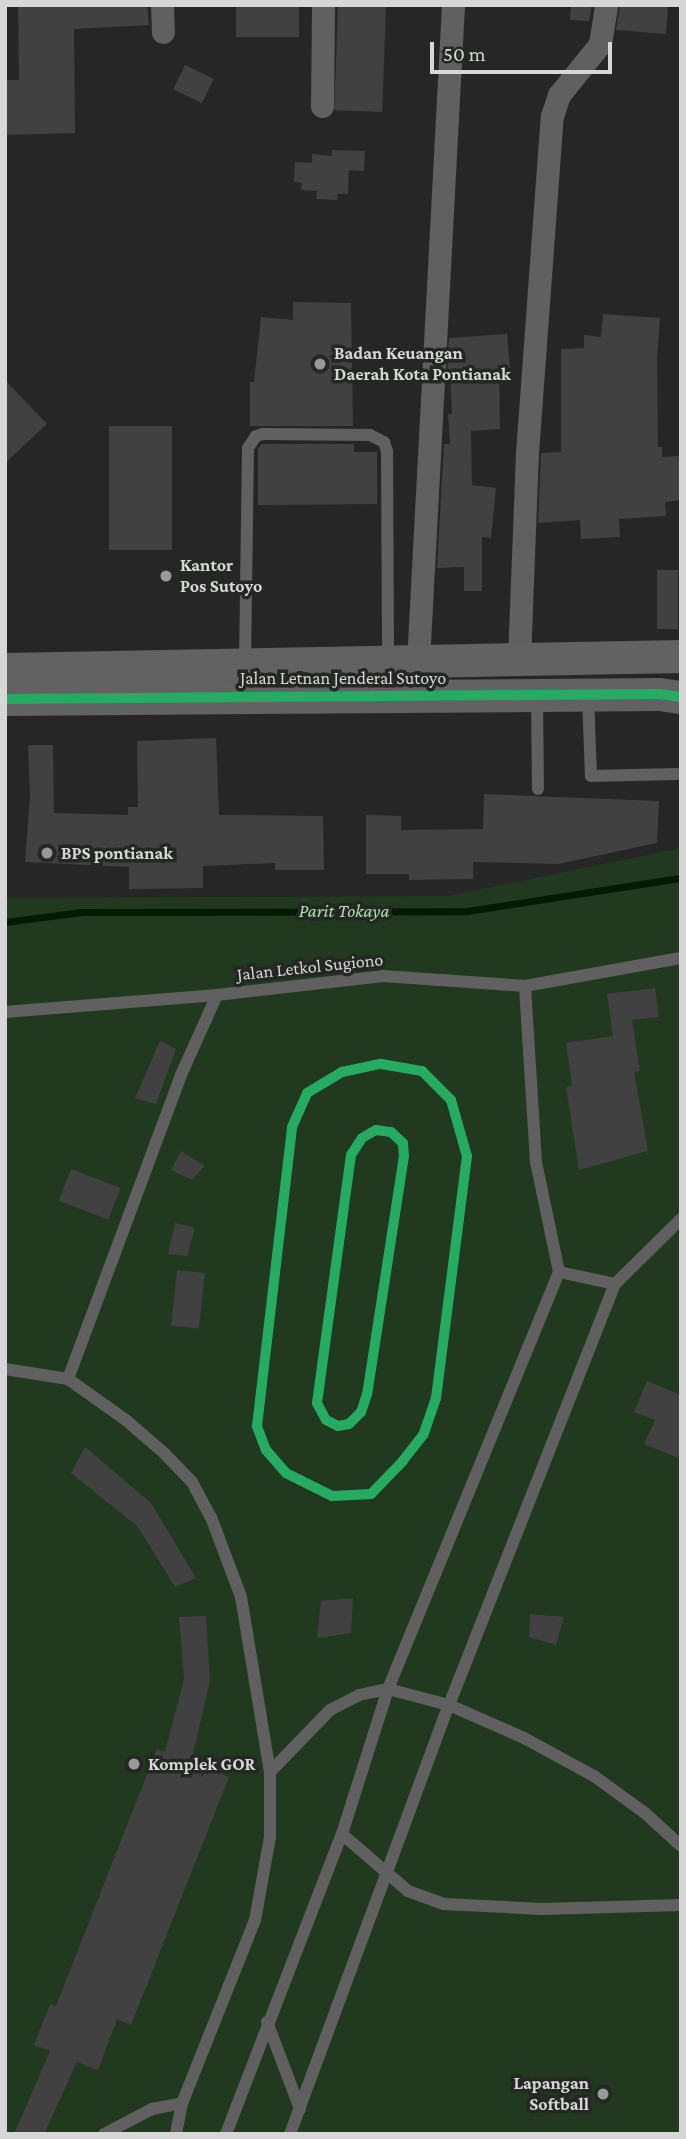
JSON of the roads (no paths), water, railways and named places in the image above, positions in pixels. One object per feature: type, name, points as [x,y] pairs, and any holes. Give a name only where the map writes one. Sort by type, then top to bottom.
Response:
[{"type":"street","points":[[162,5],[163,32]]},
{"type":"street","points":[[322,106],[323,5]]},
{"type":"street","points":[[403,663],[453,5]]},
{"type":"street","points":[[519,660],[527,453],[552,116],[559,95],[600,44],[606,5]]},
{"type":"street","name":"Jalan Letnan Jenderal Sutoyo","points":[[5,699],[60,683],[245,666],[681,656]]},
{"type":"street","name":"Jalan Letnan Jenderal Sutoyo","points":[[5,669],[60,683],[681,697]]},
{"type":"lane","points":[[245,666],[248,448],[257,436],[263,434],[370,435],[384,442],[387,451],[403,663]]},
{"type":"lane","points":[[537,695],[538,789]]},
{"type":"lane","points":[[588,695],[591,776],[677,774]]},
{"type":"lane","name":"Jalan Letkol Sugiono","points":[[5,1012],[217,995],[383,976],[525,986],[681,958]]},
{"type":"lane","points":[[226,2134],[267,2022],[342,1835],[388,1689],[559,1272],[536,1163],[525,986]]},
{"type":"lane","points":[[68,1379],[166,1114],[217,995]]},
{"type":"lane","points":[[290,2134],[449,1705],[615,1284],[681,1219]]},
{"type":"lane","points":[[559,1272],[615,1284]]},
{"type":"lane","points":[[5,1369],[68,1379],[127,1420],[164,1453],[191,1482],[211,1517],[242,1597],[270,1772],[270,1837],[255,1920],[182,2103],[176,2134]]},
{"type":"lane","points":[[270,1772],[330,1710],[359,1695],[388,1689],[449,1705],[524,1738],[594,1776],[645,1813],[681,1846]]},
{"type":"lane","points":[[342,1835],[408,1891],[444,1904],[542,1909],[681,1905]]},
{"type":"lane","points":[[267,2022],[300,2109]]},
{"type":"lane","points":[[104,2134],[152,2109],[182,2103]]},
{"type":"waterway","name":"Parit Tokaya","points":[[5,922],[81,912],[467,911],[681,878]]},
{"type":"place","name":"Badan Keuangan Daerah Kota Pontianak","points":[[320,364]]},
{"type":"place","name":"Kantor Pos Sutoyo","points":[[166,576]]},
{"type":"place","name":"BPS pontianak","points":[[47,853]]},
{"type":"place","name":"Komplek GOR","points":[[134,1764]]},
{"type":"place","name":"Lapangan Softball","points":[[603,2094]]}]
